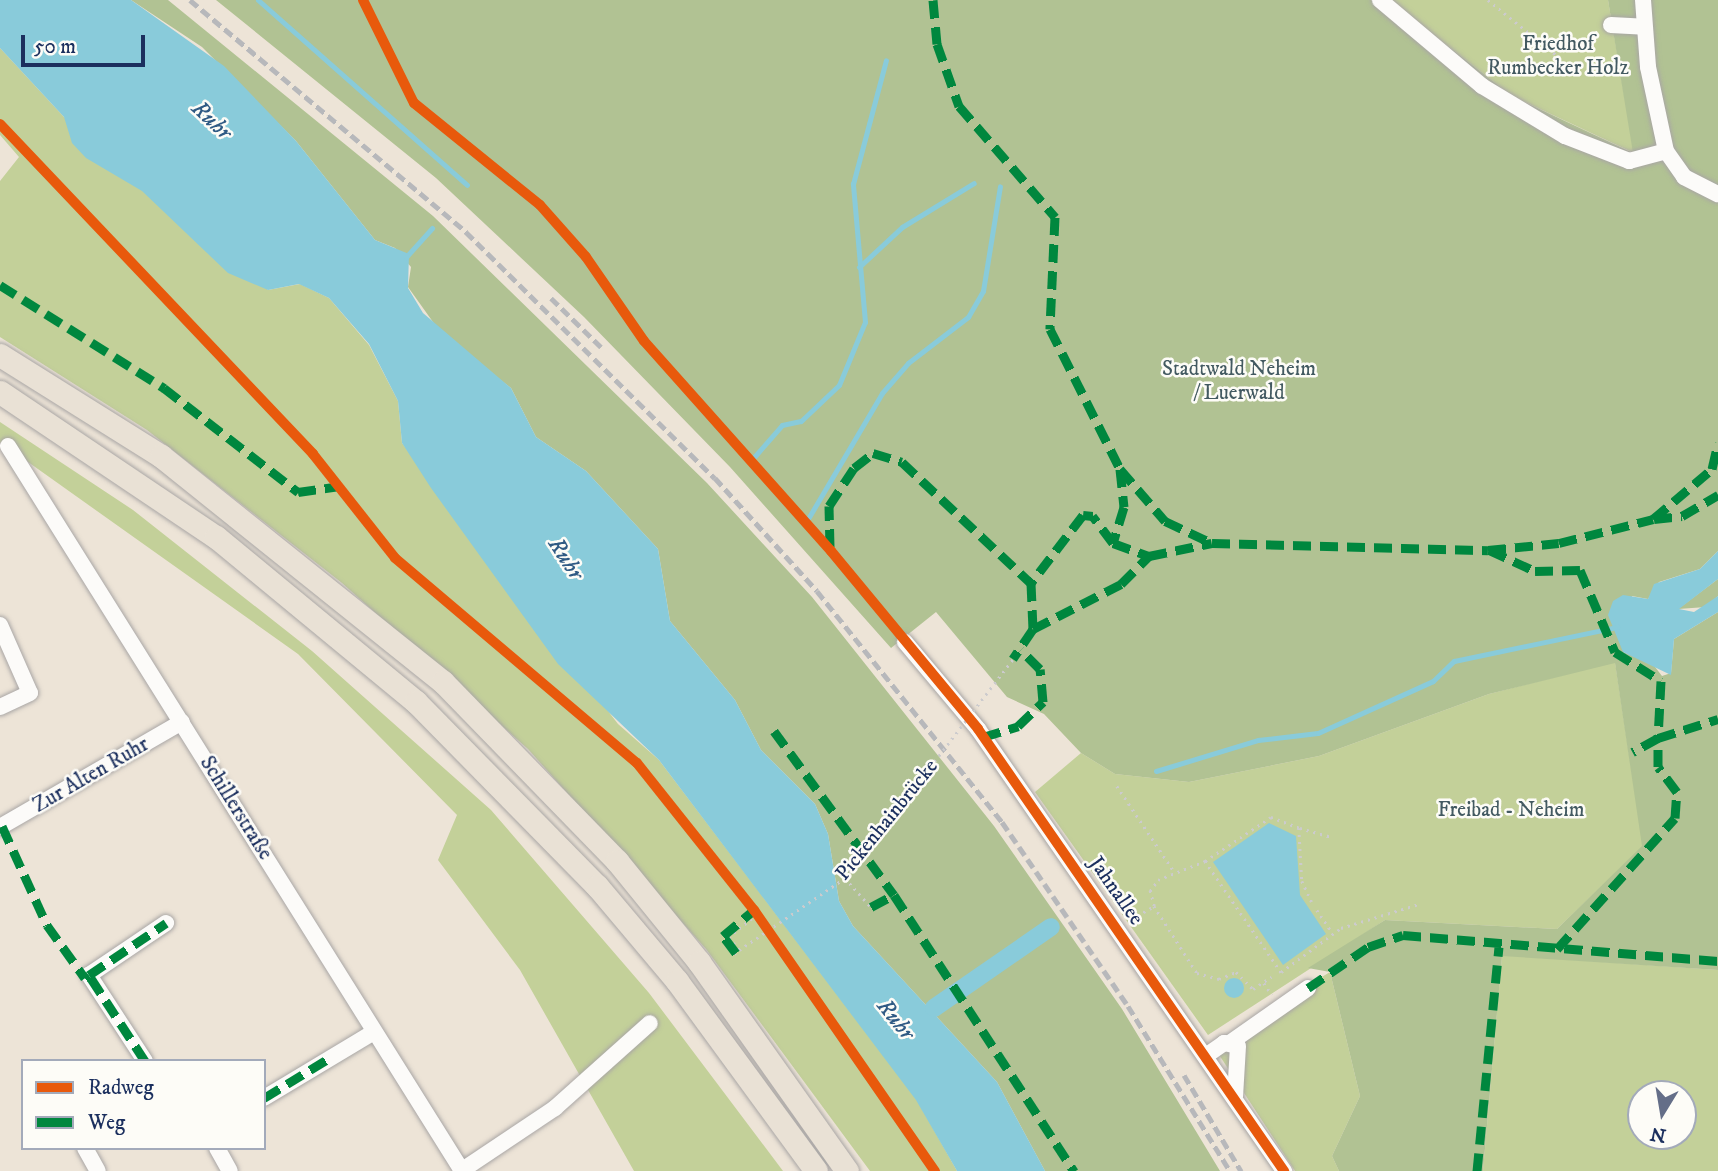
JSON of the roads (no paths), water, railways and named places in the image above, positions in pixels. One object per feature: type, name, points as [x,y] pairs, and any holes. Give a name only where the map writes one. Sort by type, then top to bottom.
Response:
[{"type":"highway","points":[[0,355],[160,456],[443,682],[617,861],[699,962],[847,1171]]},
{"type":"highway","points":[[0,392],[216,537],[416,702],[597,886],[677,981],[816,1171]]},
{"type":"street","points":[[1380,0],[1482,86],[1565,136],[1629,161],[1666,151]]},
{"type":"street","points":[[1643,0],[1644,27],[1666,151],[1684,177],[1718,194]]},
{"type":"street","points":[[1611,25],[1644,27]]},
{"type":"street","name":"Schillerstraße","points":[[8,446],[462,1171]]},
{"type":"street","points":[[0,625],[30,693],[0,707]]},
{"type":"street","name":"Jahnallee","points":[[905,642],[978,729],[1119,927],[1284,1171]]},
{"type":"street","name":"Zur Alten Ruhr","points":[[1,825],[182,722]]},
{"type":"street","points":[[144,1059],[89,975],[166,923]]},
{"type":"street","points":[[1207,1055],[1231,1042],[1308,988]]},
{"type":"street","points":[[462,1171],[555,1108],[650,1023]]},
{"type":"street","points":[[266,1097],[374,1032]]},
{"type":"street","points":[[1231,1042],[1241,1055],[1235,1096]]},
{"type":"street","points":[[86,1150],[98,1171]]},
{"type":"street","points":[[218,1150],[230,1171]]},
{"type":"water","name":"Ruhr","points":[[0,0],[131,0],[224,66],[296,141],[375,240],[409,254],[408,288],[423,313],[511,388],[536,437],[586,471],[658,549],[670,621],[735,700],[761,750],[815,804],[828,834],[839,901],[853,926],[997,1082],[1045,1171],[957,1171],[916,1100],[659,760],[558,664],[431,488],[402,443],[398,401],[369,344],[329,298],[299,284],[268,290],[228,273],[142,191],[86,158],[72,143],[64,117],[0,48]]},
{"type":"water","points":[[1718,551],[1718,579],[1679,609],[1694,612],[1718,596],[1718,612],[1674,639],[1671,675],[1623,652],[1608,615],[1613,601],[1623,595],[1648,599],[1654,584],[1700,569]]},
{"type":"water","points":[[1269,823],[1296,836],[1300,895],[1326,934],[1283,965],[1213,862]]},
{"type":"water","points":[[1234,978],[1241,981],[1244,988],[1241,995],[1234,998],[1227,995],[1224,988],[1227,981]]},
{"type":"waterway","points":[[258,0],[467,185]]},
{"type":"waterway","points":[[755,456],[782,425],[801,421],[839,385],[865,322],[853,184],[886,60]]},
{"type":"waterway","points":[[859,267],[902,227],[974,183]]},
{"type":"waterway","points":[[809,517],[882,393],[908,363],[968,317],[983,291],[1000,186]]},
{"type":"waterway","points":[[406,257],[432,228]]},
{"type":"waterway","points":[[1156,771],[1258,740],[1318,733],[1433,681],[1454,661],[1617,627]]},
{"type":"waterway","points":[[934,1008],[1051,927]]},
{"type":"railway","points":[[190,0],[466,232],[715,478],[817,591],[1002,822],[1128,1006],[1230,1171]]},
{"type":"railway","points":[[551,298],[601,347]]},
{"type":"railway","points":[[1184,1075],[1241,1171]]},
{"type":"park label","name":"Friedhof Rumbecker Holz","points":[[1558,56]]},
{"type":"park label","name":"Stadtwald Neheim / Luerwald","points":[[1239,381]]},
{"type":"park label","name":"Freibad - Neheim","points":[[1511,810]]}]
